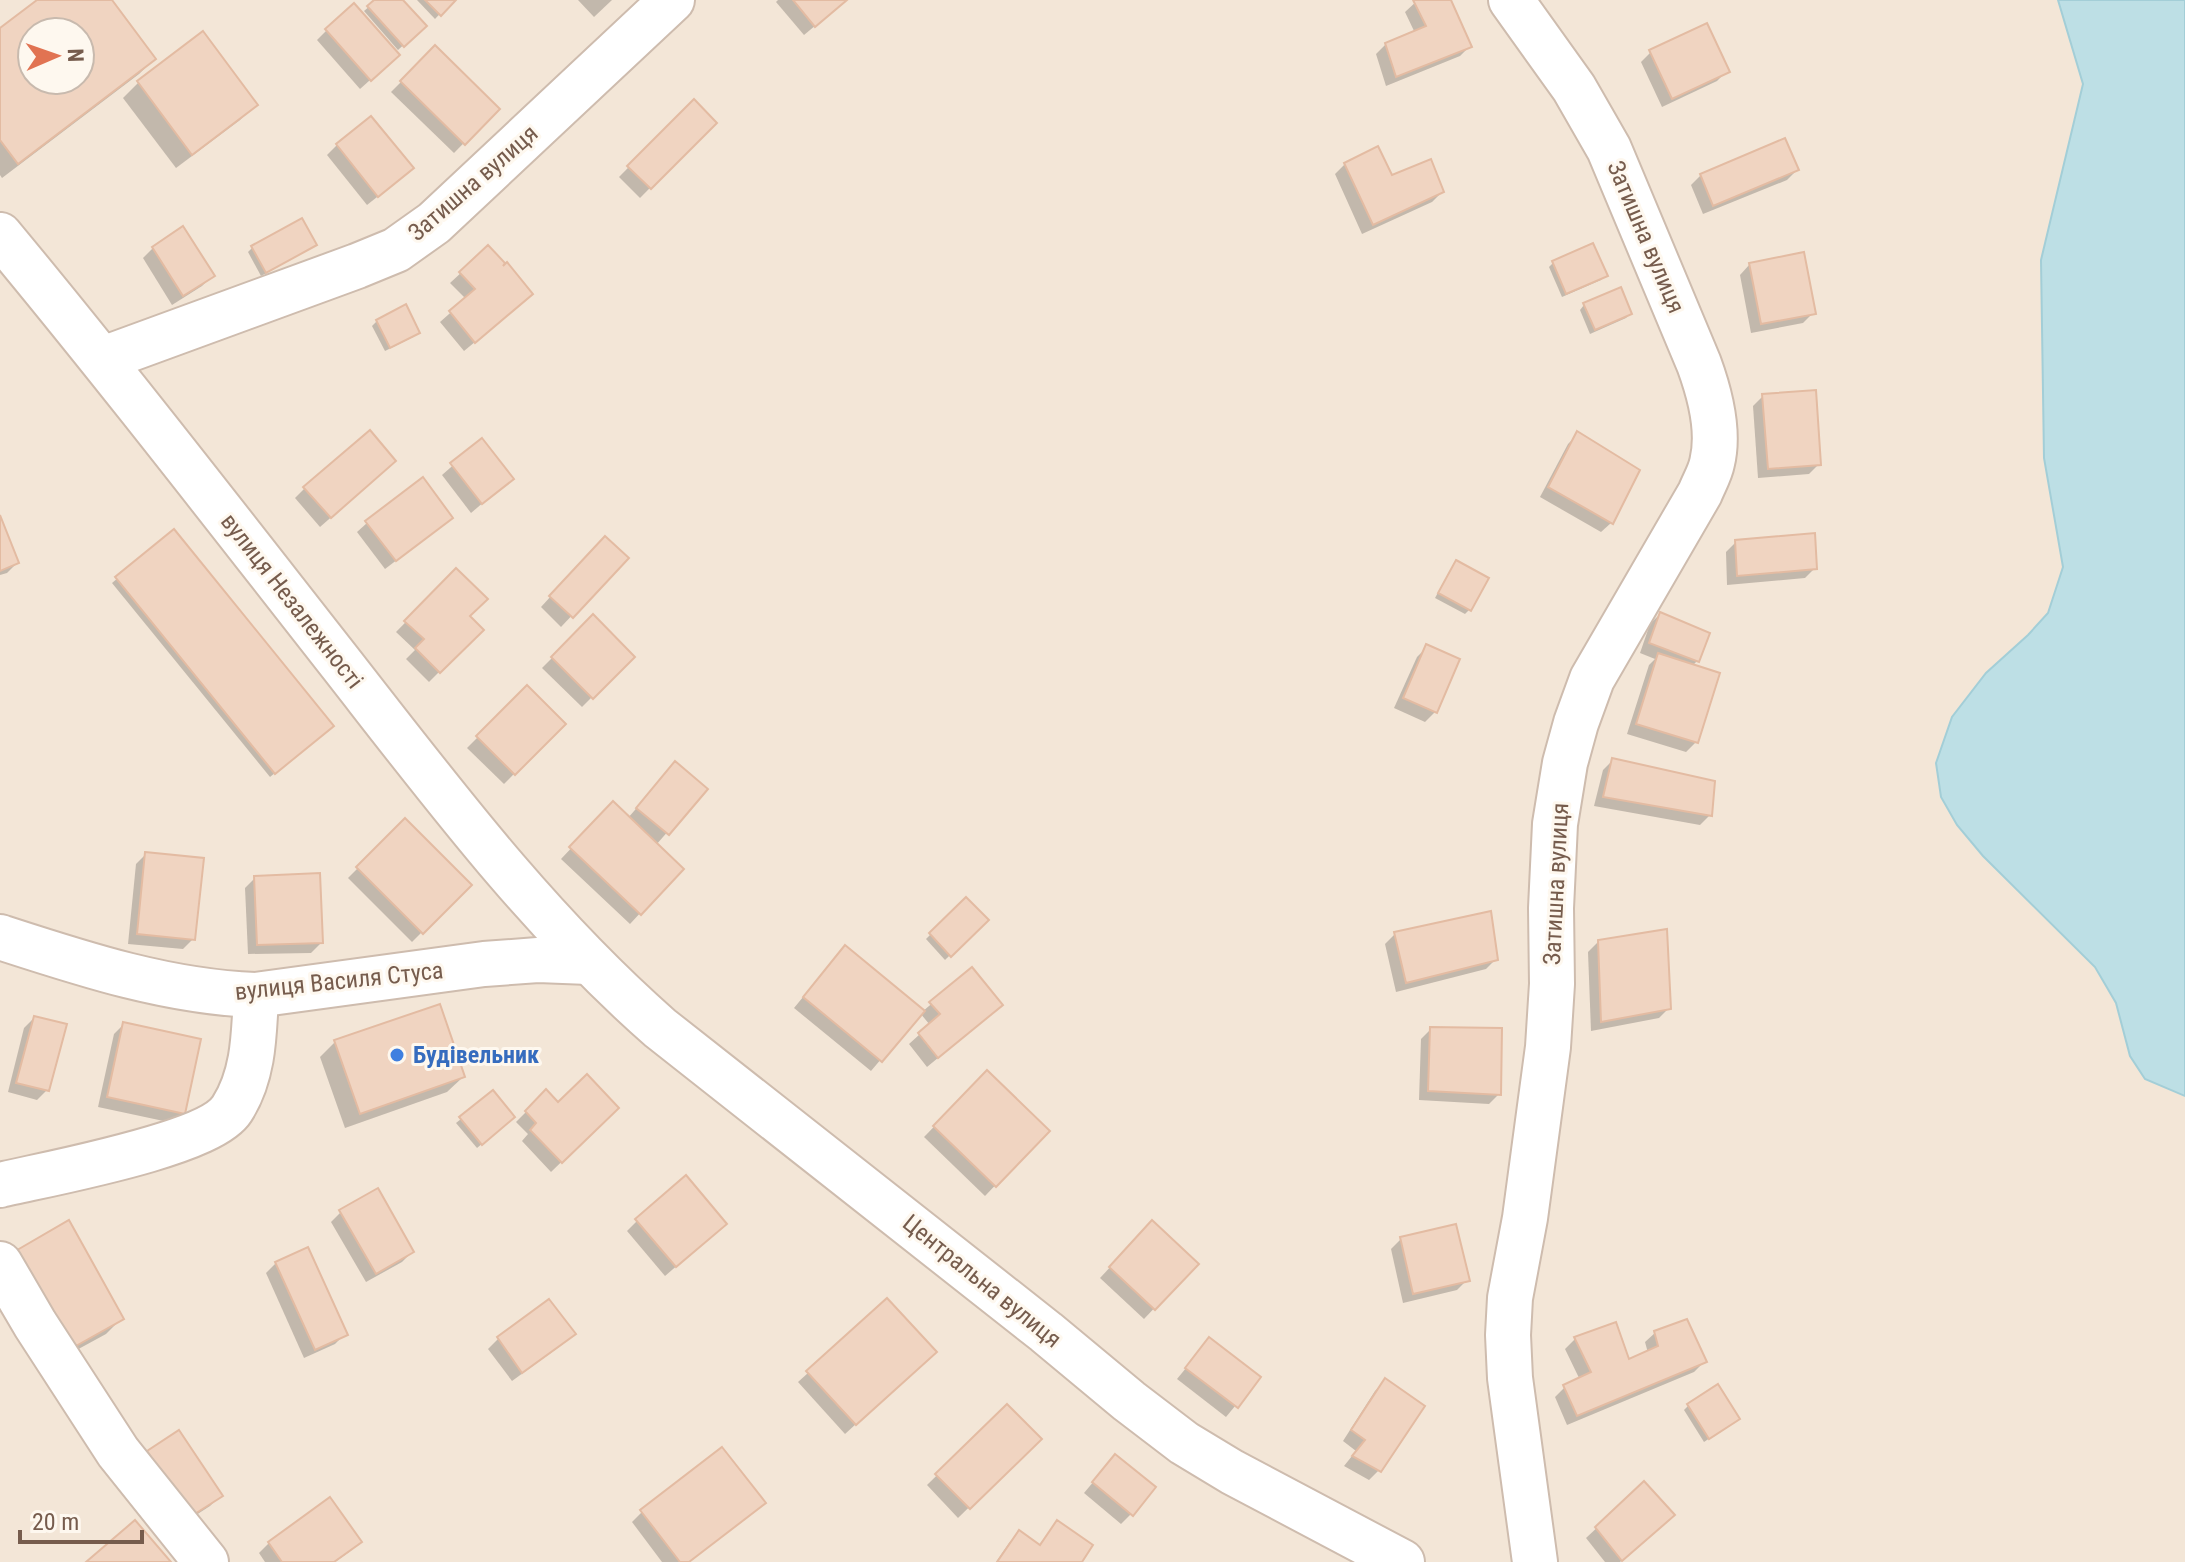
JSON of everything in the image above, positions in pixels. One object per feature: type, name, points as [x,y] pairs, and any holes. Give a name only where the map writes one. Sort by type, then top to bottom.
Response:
[{"type":"street","name":"Затишна вулиця","points":[[103,359],[396,250],[434,223],[672,0]]},
{"type":"street","name":"Затишна вулиця","points":[[1511,0],[1574,88],[1609,149],[1699,364],[1709,392],[1715,434],[1712,463],[1700,493],[1592,679],[1565,763],[1555,824],[1548,1047],[1525,1218],[1510,1298],[1508,1335],[1510,1378],[1535,1562]]},
{"type":"street","name":"вулиця Незалежності","points":[[0,235],[103,359],[478,839],[589,962]]},
{"type":"street","name":"вулиця Василя Стуса","points":[[0,937],[156,983],[256,995],[498,963],[538,960],[589,962]]},
{"type":"street","name":"Центральна вулиця","points":[[589,962],[660,1028],[1184,1443],[1232,1472],[1402,1562]]},
{"type":"street","points":[[0,1185],[177,1142],[231,1112],[245,1082],[254,1044],[256,995]]},
{"type":"street","points":[[0,1264],[118,1452],[206,1562]]},
{"type":"shaded area","points":[[0,0],[2185,0],[2185,1562],[0,1562]]},
{"type":"water","points":[[2058,0],[2185,0],[2185,1096],[2145,1079],[2130,1056],[2116,1003],[2095,967],[1983,856],[1957,825],[1941,797],[1936,763],[1952,717],[1986,673],[2048,613],[2063,567],[2044,458],[2041,260],[2083,84]]},
{"type":"building","points":[[37,0],[112,0],[156,59],[18,164],[0,140],[0,28]]},
{"type":"building","points":[[374,0],[403,0],[427,26],[404,47],[367,6]]},
{"type":"building","points":[[425,0],[456,0],[441,16]]},
{"type":"building","points":[[793,0],[847,0],[815,27]]},
{"type":"building","points":[[1413,0],[1451,0],[1472,47],[1396,77],[1385,43],[1426,26]]},
{"type":"building","points":[[354,3],[400,55],[371,81],[325,29]]},
{"type":"building","points":[[1707,23],[1730,72],[1672,99],[1649,50]]},
{"type":"building","points":[[203,31],[258,105],[192,155],[137,81]]},
{"type":"building","points":[[435,45],[500,109],[465,145],[400,81]]},
{"type":"building","points":[[694,99],[717,123],[651,189],[627,166]]},
{"type":"building","points":[[371,116],[414,168],[378,197],[336,144]]},
{"type":"building","points":[[1785,138],[1799,170],[1713,206],[1700,174]]},
{"type":"building","points":[[1378,146],[1392,175],[1431,159],[1444,192],[1373,225],[1344,163]]},
{"type":"building","points":[[302,218],[317,245],[266,273],[251,246]]},
{"type":"building","points":[[183,226],[215,276],[183,296],[152,247]]},
{"type":"building","points":[[1593,243],[1608,276],[1566,294],[1552,261]]},
{"type":"building","points":[[488,245],[505,263],[503,266],[507,262],[533,294],[475,343],[449,311],[475,289],[459,272]]},
{"type":"building","points":[[1804,252],[1816,314],[1761,324],[1749,263]]},
{"type":"building","points":[[1621,287],[1632,314],[1595,330],[1583,303]]},
{"type":"building","points":[[406,304],[420,333],[390,348],[376,320]]},
{"type":"building","points":[[1816,390],[1821,465],[1768,469],[1762,394]]},
{"type":"building","points":[[370,430],[396,461],[331,518],[303,487]]},
{"type":"building","points":[[1577,431],[1640,470],[1613,524],[1548,487]]},
{"type":"building","points":[[482,438],[514,479],[482,504],[450,463]]},
{"type":"building","points":[[423,477],[453,518],[396,561],[365,521]]},
{"type":"building","points":[[0,515],[19,563],[0,571]]},
{"type":"building","points":[[174,529],[334,726],[275,774],[115,577]]},
{"type":"building","points":[[1815,533],[1817,569],[1737,576],[1735,540]]},
{"type":"building","points":[[605,536],[629,558],[573,618],[549,596]]},
{"type":"building","points":[[1456,560],[1489,578],[1471,611],[1438,593]]},
{"type":"building","points":[[456,568],[488,599],[470,616],[484,630],[440,673],[415,648],[424,639],[404,621]]},
{"type":"building","points":[[1660,612],[1710,633],[1699,662],[1649,643]]},
{"type":"building","points":[[593,614],[635,657],[593,699],[551,657]]},
{"type":"building","points":[[1426,644],[1460,659],[1437,713],[1403,698]]},
{"type":"building","points":[[1658,653],[1720,673],[1698,743],[1636,724]]},
{"type":"building","points":[[527,685],[566,724],[515,775],[476,736]]},
{"type":"building","points":[[1612,758],[1715,781],[1712,816],[1603,797]]},
{"type":"building","points":[[675,761],[708,789],[669,835],[636,808]]},
{"type":"building","points":[[613,801],[684,869],[641,915],[569,847]]},
{"type":"building","points":[[405,818],[472,885],[423,934],[356,867]]},
{"type":"building","points":[[145,852],[204,858],[195,940],[137,934]]},
{"type":"building","points":[[320,873],[323,943],[257,945],[254,876]]},
{"type":"building","points":[[966,897],[989,920],[951,957],[929,933]]},
{"type":"building","points":[[1491,911],[1498,960],[1406,983],[1394,932]]},
{"type":"building","points":[[1667,929],[1671,1009],[1601,1022],[1598,940]]},
{"type":"building","points":[[845,945],[925,1011],[882,1062],[803,997]]},
{"type":"building","points":[[972,967],[1003,1005],[938,1058],[918,1033],[940,1014],[929,1002]]},
{"type":"building","points":[[440,1004],[465,1077],[360,1114],[334,1040]]},
{"type":"building","points":[[34,1016],[67,1024],[49,1091],[16,1083]]},
{"type":"building","points":[[123,1022],[201,1039],[185,1114],[107,1097]]},
{"type":"building","points":[[1430,1027],[1502,1028],[1501,1095],[1428,1091]]},
{"type":"building","points":[[987,1070],[1050,1131],[996,1187],[933,1126]]},
{"type":"building","points":[[587,1074],[619,1108],[562,1163],[530,1130],[536,1123],[525,1111],[546,1089],[558,1102]]},
{"type":"building","points":[[493,1090],[515,1117],[482,1145],[459,1117]]},
{"type":"building","points":[[686,1175],[727,1224],[676,1267],[635,1219]]},
{"type":"building","points":[[378,1188],[414,1252],[376,1274],[339,1210]]},
{"type":"building","points":[[69,1220],[124,1319],[67,1351],[12,1253]]},
{"type":"building","points":[[1152,1220],[1199,1264],[1155,1310],[1109,1267]]},
{"type":"building","points":[[1456,1224],[1470,1281],[1413,1294],[1400,1237]]},
{"type":"building","points":[[308,1247],[348,1335],[315,1350],[275,1262]]},
{"type":"building","points":[[887,1298],[937,1352],[856,1425],[806,1371]]},
{"type":"building","points":[[549,1299],[576,1334],[522,1373],[497,1337]]},
{"type":"building","points":[[1687,1319],[1707,1362],[1577,1416],[1563,1385],[1591,1372],[1574,1337],[1616,1322],[1629,1359],[1658,1346],[1654,1331]]},
{"type":"building","points":[[1209,1337],[1261,1377],[1238,1408],[1185,1368]]},
{"type":"building","points":[[1385,1378],[1425,1406],[1381,1472],[1352,1456],[1365,1440],[1351,1430]]},
{"type":"building","points":[[1718,1384],[1740,1419],[1709,1439],[1687,1404]]},
{"type":"building","points":[[1007,1404],[1042,1439],[970,1509],[935,1474]]},
{"type":"building","points":[[179,1430],[223,1496],[190,1517],[147,1451]]},
{"type":"building","points":[[722,1447],[766,1503],[689,1562],[680,1562],[640,1510]]},
{"type":"building","points":[[1115,1454],[1156,1487],[1133,1516],[1092,1482]]},
{"type":"building","points":[[1644,1481],[1675,1515],[1622,1561],[1595,1527]]},
{"type":"building","points":[[330,1497],[362,1542],[334,1562],[282,1562],[268,1542]]},
{"type":"building","points":[[135,1520],[171,1562],[86,1562]]},
{"type":"building","points":[[1057,1520],[1093,1545],[1082,1562],[997,1562],[1019,1530],[1040,1545]]},
{"type":"place","name":"Будівельник","points":[[397,1055]]}]
